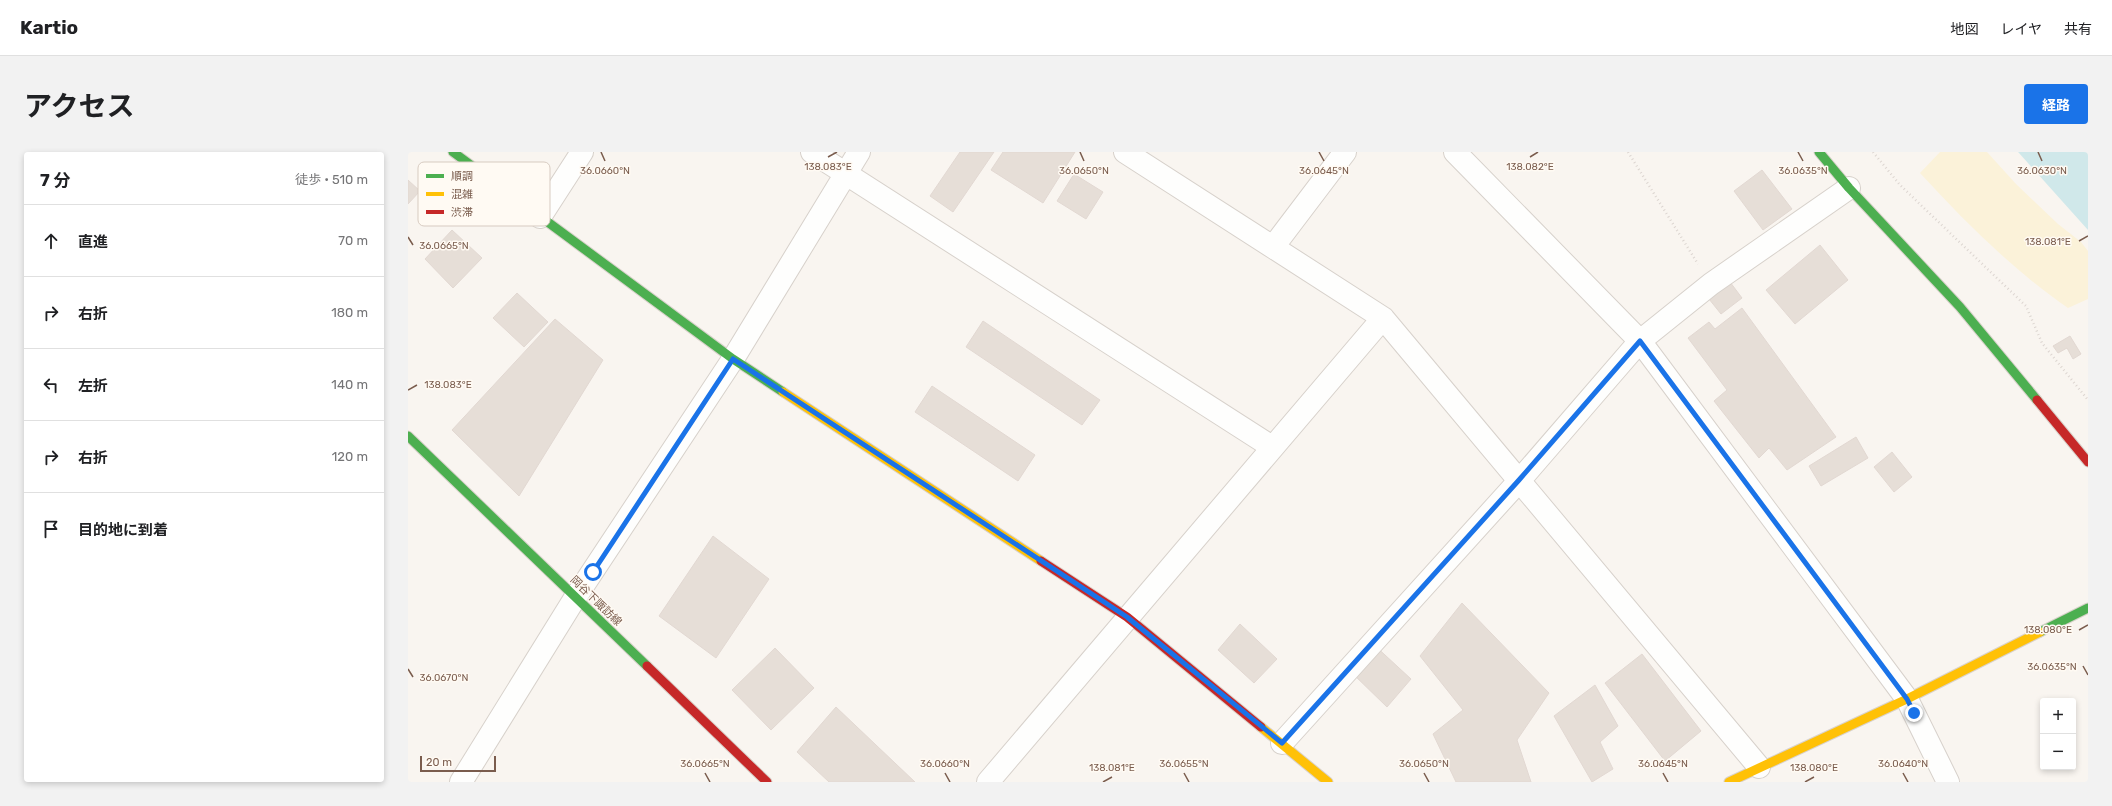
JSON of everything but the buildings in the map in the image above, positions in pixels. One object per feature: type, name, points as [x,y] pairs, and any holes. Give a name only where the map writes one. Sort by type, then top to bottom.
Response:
[{"type":"street","points":[[453,152],[466,162]]},
{"type":"street","points":[[550,202],[582,152]]},
{"type":"street","points":[[812,152],[1272,447]]},
{"type":"street","points":[[461,782],[575,598],[733,359],[858,152]]},
{"type":"street","points":[[1125,152],[1383,318],[1759,768]]},
{"type":"street","points":[[1273,247],[1345,152]]},
{"type":"street","points":[[1455,152],[1640,341],[1907,699],[1948,782]]},
{"type":"street","points":[[1819,152],[1849,188],[1960,307],[2088,462]]},
{"type":"street","points":[[1282,743],[1519,480],[1640,341],[1711,284],[1849,188]]},
{"type":"street","points":[[550,224],[733,359],[1127,617],[1328,782]]},
{"type":"street","points":[[988,782],[1383,318]]},
{"type":"street","name":"岡谷下諏訪線","points":[[408,436],[767,782]]},
{"type":"street","points":[[1729,782],[1907,699],[2088,608]]},
{"type":"path","points":[[1628,152],[1711,284]]},
{"type":"path","points":[[1873,152],[1900,185],[2026,306],[2042,343],[2088,400]]},
{"type":"sand","points":[[1940,152],[1987,152],[2016,184],[2058,224],[2081,242],[2088,251],[2088,299],[2068,308],[2028,278],[1990,245],[1920,173]]},
{"type":"water","points":[[2018,152],[2088,152],[2088,230],[2019,153]]},
{"type":"traffic: fast","points":[[453,152],[467,162]]},
{"type":"traffic: fast","points":[[1819,152],[1849,188],[1960,307],[2037,400]]},
{"type":"traffic: fast","points":[[550,224],[733,359],[783,392]]},
{"type":"traffic: fast","points":[[408,436],[647,666]]},
{"type":"traffic: fast","points":[[2040,632],[2088,608]]},
{"type":"traffic: slow","points":[[783,392],[1041,561]]},
{"type":"traffic: slow","points":[[1729,782],[1907,699],[2040,632]]},
{"type":"traffic: slow","points":[[1261,727],[1328,782]]},
{"type":"traffic: jam","points":[[2037,400],[2088,462]]},
{"type":"traffic: jam","points":[[1041,561],[1127,617],[1261,727]]},
{"type":"traffic: jam","points":[[647,666],[767,782]]},
{"type":"route","points":[[593,572],[733,359],[1127,617],[1282,743],[1519,480],[1640,341],[1907,699],[1914,713]]}]
